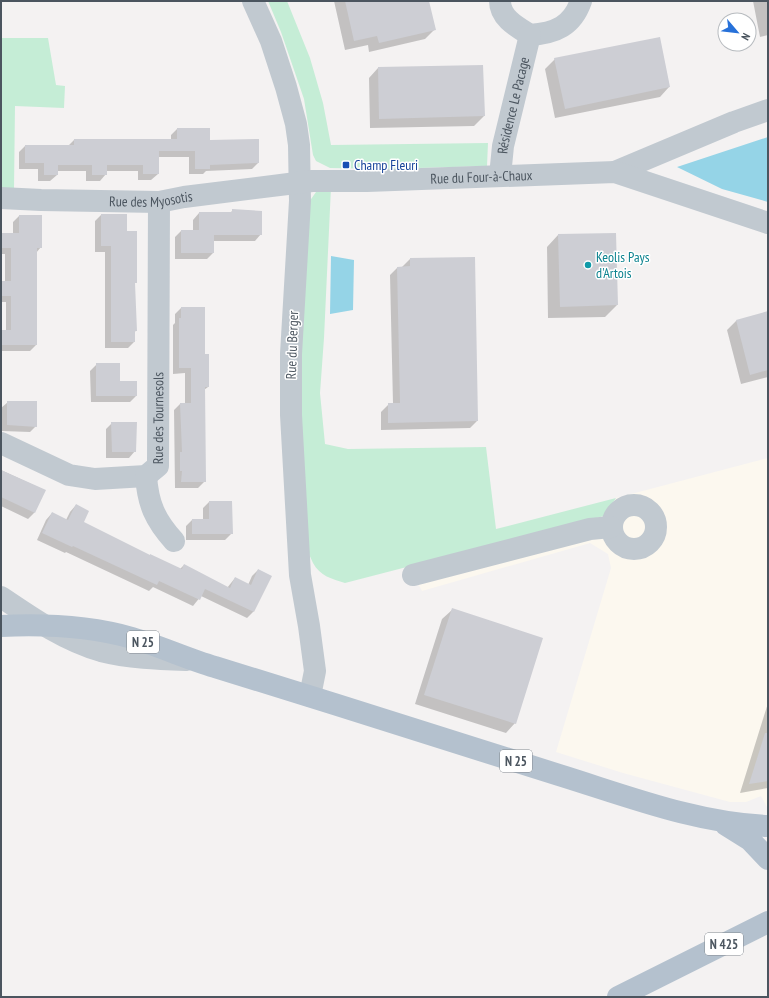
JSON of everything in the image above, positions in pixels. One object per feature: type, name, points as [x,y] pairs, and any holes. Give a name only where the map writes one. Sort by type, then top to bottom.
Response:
[{"type":"main road","name":"N 25","points":[[1,626],[41,624],[91,630],[132,638],[193,660],[629,798],[722,822],[763,829]]},
{"type":"main road","name":"N 25","points":[[722,822],[750,840],[768,859]]},
{"type":"main road","name":"N 425","points":[[618,997],[768,922]]},
{"type":"street","name":"Rue du Berger","points":[[253,1],[271,41],[296,124],[300,154],[300,183],[291,354],[290,415],[300,574],[315,671],[310,696]]},
{"type":"street","points":[[500,1],[500,7],[511,23],[530,35],[553,32],[569,22],[576,13],[581,1]]},
{"type":"street","name":"Résidence Le Pacage","points":[[500,176],[503,146],[530,35]]},
{"type":"street","name":"Rue du Four-à-Chaux","points":[[615,172],[734,122],[768,110]]},
{"type":"street","name":"Rue du Four-à-Chaux","points":[[300,183],[312,181],[367,181],[615,172],[768,223]]},
{"type":"street","name":"Rue des Myosotis","points":[[1,198],[159,202],[184,197],[300,183]]},
{"type":"street","name":"Rue des Tournesols","points":[[1,443],[69,475],[95,478],[146,476],[158,466],[159,202]]},
{"type":"street","points":[[146,476],[148,498],[160,525],[174,540]]},
{"type":"street","points":[[413,575],[590,529],[611,528]]},
{"type":"street","points":[[1,597],[41,624]]},
{"type":"street","points":[[1,603],[1,613]]},
{"type":"shaded area","points":[[768,458],[768,809],[761,796],[746,802],[730,802],[623,773],[556,752],[611,568],[608,554],[590,543],[422,591],[413,575],[575,523],[604,516],[616,498]]},
{"type":"green space","points":[[268,1],[287,1],[310,58],[323,103],[331,145],[488,143],[487,166],[384,169],[330,168],[316,161],[313,155],[304,99],[281,32]]},
{"type":"green space","points":[[1,38],[48,38],[56,85],[65,86],[64,108],[15,106],[14,189],[1,188]]},
{"type":"green space","points":[[331,187],[320,393],[325,444],[348,449],[486,447],[496,529],[616,498],[604,516],[345,583],[319,571],[309,555],[303,516],[300,417],[301,345],[309,202],[316,192]]},
{"type":"water","points":[[768,137],[768,202],[722,189],[677,167]]},
{"type":"water","points":[[331,256],[354,260],[353,310],[330,314]]},
{"type":"building","points":[[345,1],[429,1],[436,30],[379,43],[377,36],[354,41]]},
{"type":"building","points":[[660,37],[670,87],[565,109],[554,58]]},
{"type":"building","points":[[483,65],[485,116],[379,119],[378,67]]},
{"type":"building","points":[[177,128],[210,128],[210,140],[259,139],[259,163],[210,165],[210,169],[195,169],[195,151],[159,151],[159,174],[143,174],[143,165],[107,165],[107,175],[92,175],[92,165],[58,165],[58,175],[44,175],[44,163],[25,163],[25,145],[74,145],[74,139],[177,139]]},
{"type":"building","points":[[232,209],[262,211],[262,235],[214,235],[214,253],[181,253],[181,230],[199,230],[199,212],[232,212]]},
{"type":"building","points":[[101,214],[127,214],[127,231],[137,231],[137,283],[135,283],[137,331],[135,331],[135,342],[111,342],[111,246],[101,246]]},
{"type":"building","points":[[19,215],[42,215],[42,248],[37,248],[37,345],[2,345],[2,330],[11,330],[11,296],[2,296],[1,281],[11,281],[11,248],[2,248],[1,233],[19,233]]},
{"type":"building","name":"Keolis Pays d'Artois","points":[[616,233],[618,305],[560,307],[558,234]]},
{"type":"building","points":[[475,257],[478,421],[388,423],[388,403],[400,403],[397,267],[410,266],[410,258]]},
{"type":"building","points":[[181,307],[205,307],[205,354],[209,354],[209,387],[205,387],[206,482],[181,482],[182,471],[180,471],[180,452],[182,452],[180,403],[191,403],[191,368],[179,368],[179,318],[181,318]]},
{"type":"building","points":[[768,311],[768,370],[750,375],[736,320]]},
{"type":"building","points":[[96,363],[120,363],[120,381],[137,381],[137,396],[96,396]]},
{"type":"building","points":[[7,401],[37,401],[37,427],[7,425]]},
{"type":"building","points":[[111,422],[137,422],[136,452],[112,452]]},
{"type":"building","points":[[1,470],[46,490],[35,513],[1,497]]},
{"type":"building","points":[[209,501],[232,501],[233,534],[192,534],[192,519],[209,519]]},
{"type":"building","points":[[76,504],[89,511],[84,522],[150,555],[182,569],[184,564],[230,588],[235,577],[251,585],[258,569],[272,576],[254,612],[205,589],[200,600],[159,581],[157,585],[42,533],[52,512],[68,520]]},
{"type":"building","points":[[452,608],[543,638],[516,724],[424,695]]},
{"type":"building","points":[[765,733],[768,733],[768,781],[749,784]]},
{"type":"place","name":"Champ Fleuri","points":[[346,165]]},
{"type":"place","name":"Keolis Pays d'Artois","points":[[588,265]]}]
